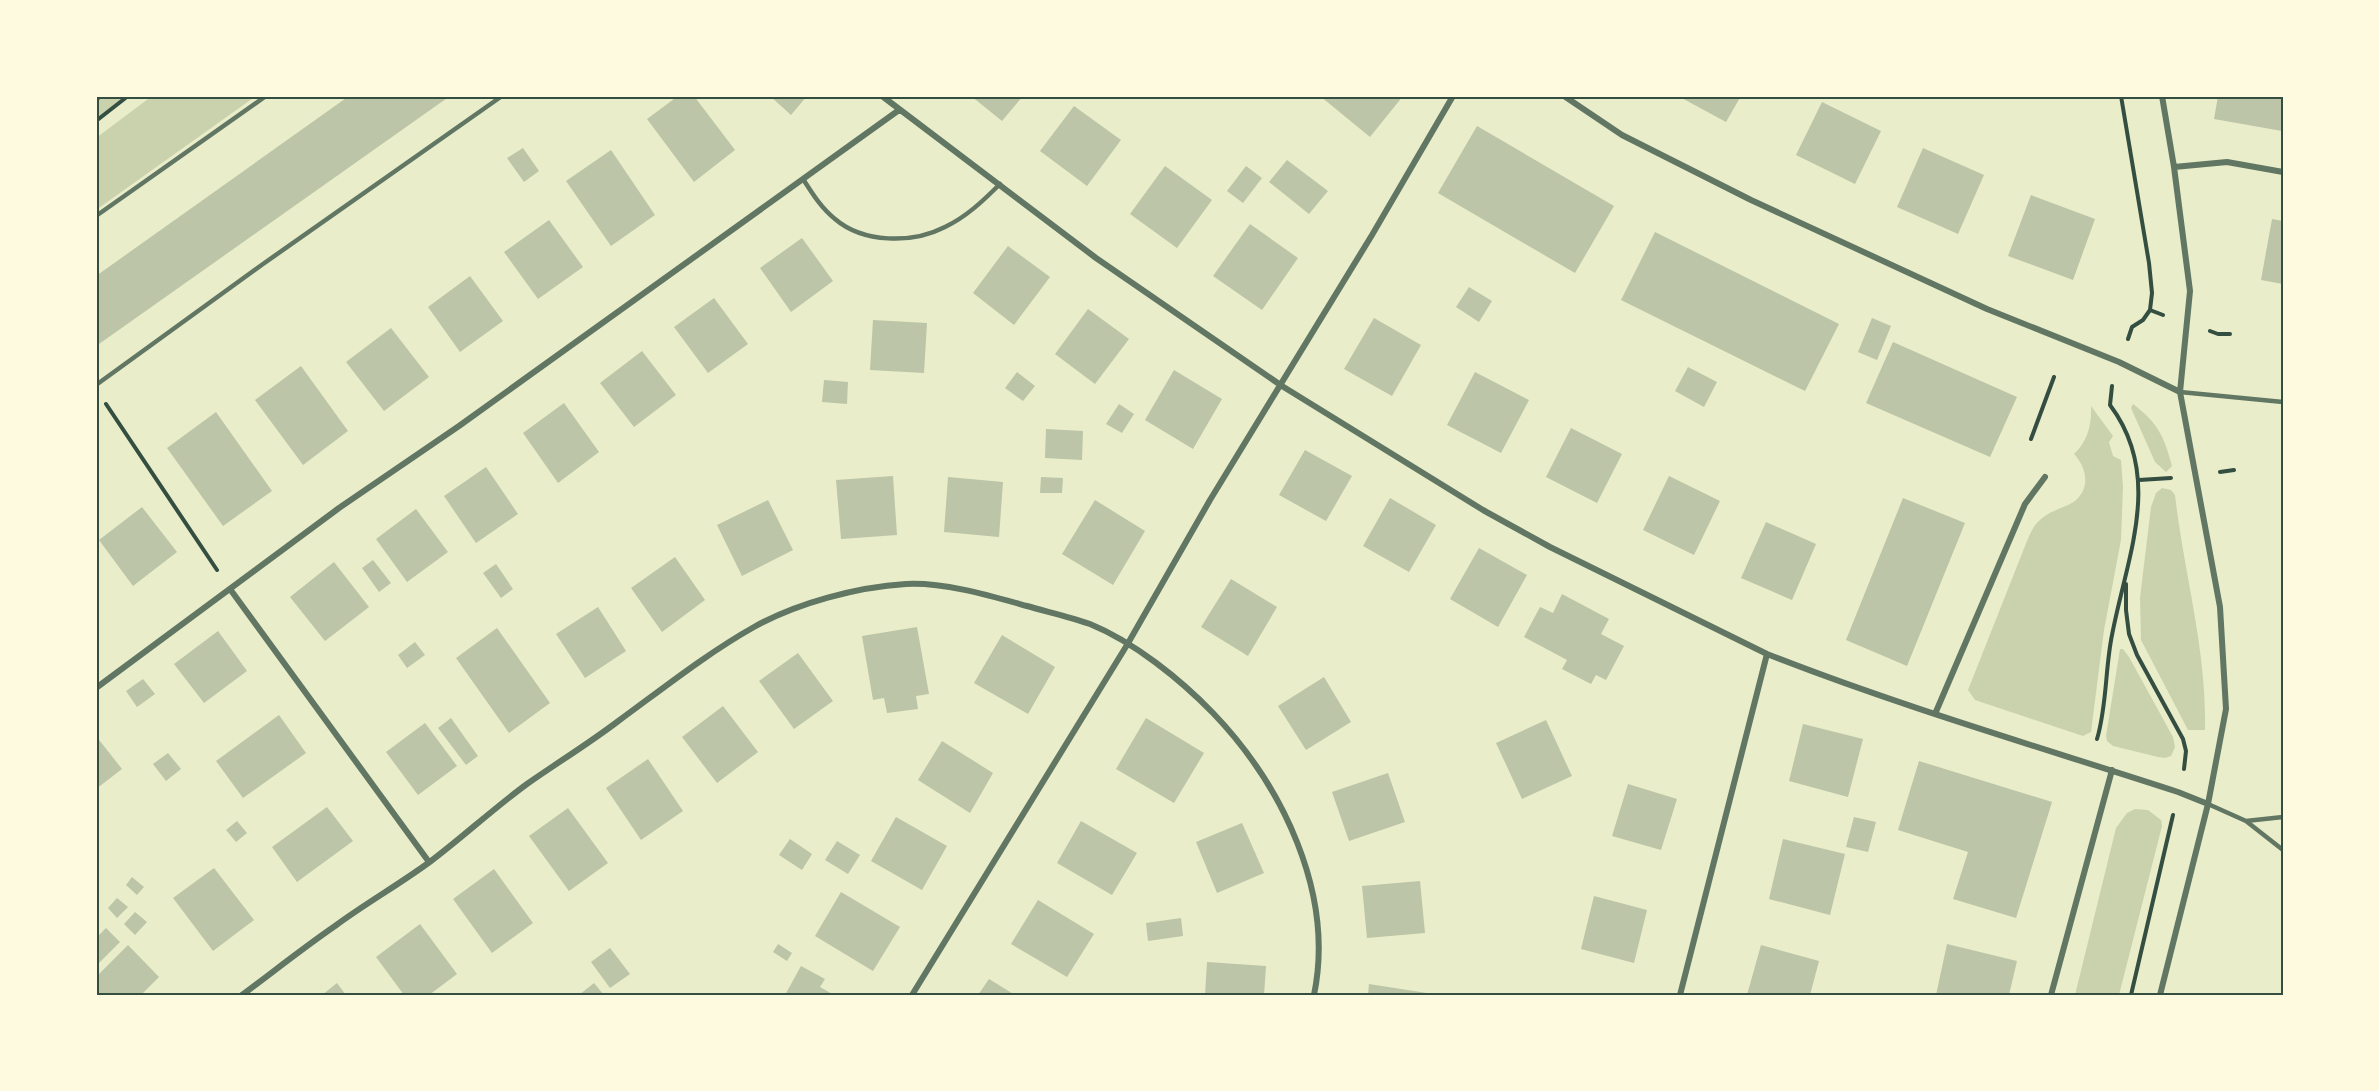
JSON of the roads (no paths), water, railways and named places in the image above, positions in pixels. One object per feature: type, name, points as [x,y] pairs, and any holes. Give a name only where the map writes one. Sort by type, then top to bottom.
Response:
[{"type":"street","points":[[882,96],[1096,258],[1282,386],[1483,510],[1540,542],[1767,654],[1801,668],[2208,804]]},
{"type":"street","points":[[912,995],[1127,645],[1210,500],[1282,386],[1453,96]]},
{"type":"street","points":[[1564,96],[1622,135],[1751,200],[1987,309],[2119,362],[2180,392]]},
{"type":"street","points":[[2160,995],[2208,804],[2226,709],[2220,607],[2180,392],[2190,291],[2162,96]]},
{"type":"street","points":[[96,688],[339,508],[466,420],[899,110]]},
{"type":"street","points":[[2174,167],[2227,162],[2283,172]]},
{"type":"street","points":[[1935,714],[2025,504],[2045,477]]},
{"type":"street","points":[[242,995],[333,926],[429,862],[526,785],[755,626],[824,600],[872,588],[909,584],[992,597],[1092,625],[1162,666],[1187,687],[1246,749],[1269,783],[1297,840],[1311,887],[1317,935],[1318,974],[1314,995]]},
{"type":"street","points":[[230,589],[429,862]]},
{"type":"street","points":[[1680,995],[1767,654]]},
{"type":"street","points":[[2051,995],[2112,771]]},
{"type":"lane","points":[[96,216],[266,96]]},
{"type":"lane","points":[[96,385],[502,96]]},
{"type":"lane","points":[[803,179],[815,198],[835,219],[859,232],[887,238],[924,235],[943,228],[981,203],[1000,184]]},
{"type":"lane","points":[[2180,392],[2283,402]]},
{"type":"lane","points":[[2208,804],[2246,821],[2283,850]]},
{"type":"lane","points":[[2246,821],[2283,817]]},
{"type":"tram line","points":[[96,102],[103,96]]}]
